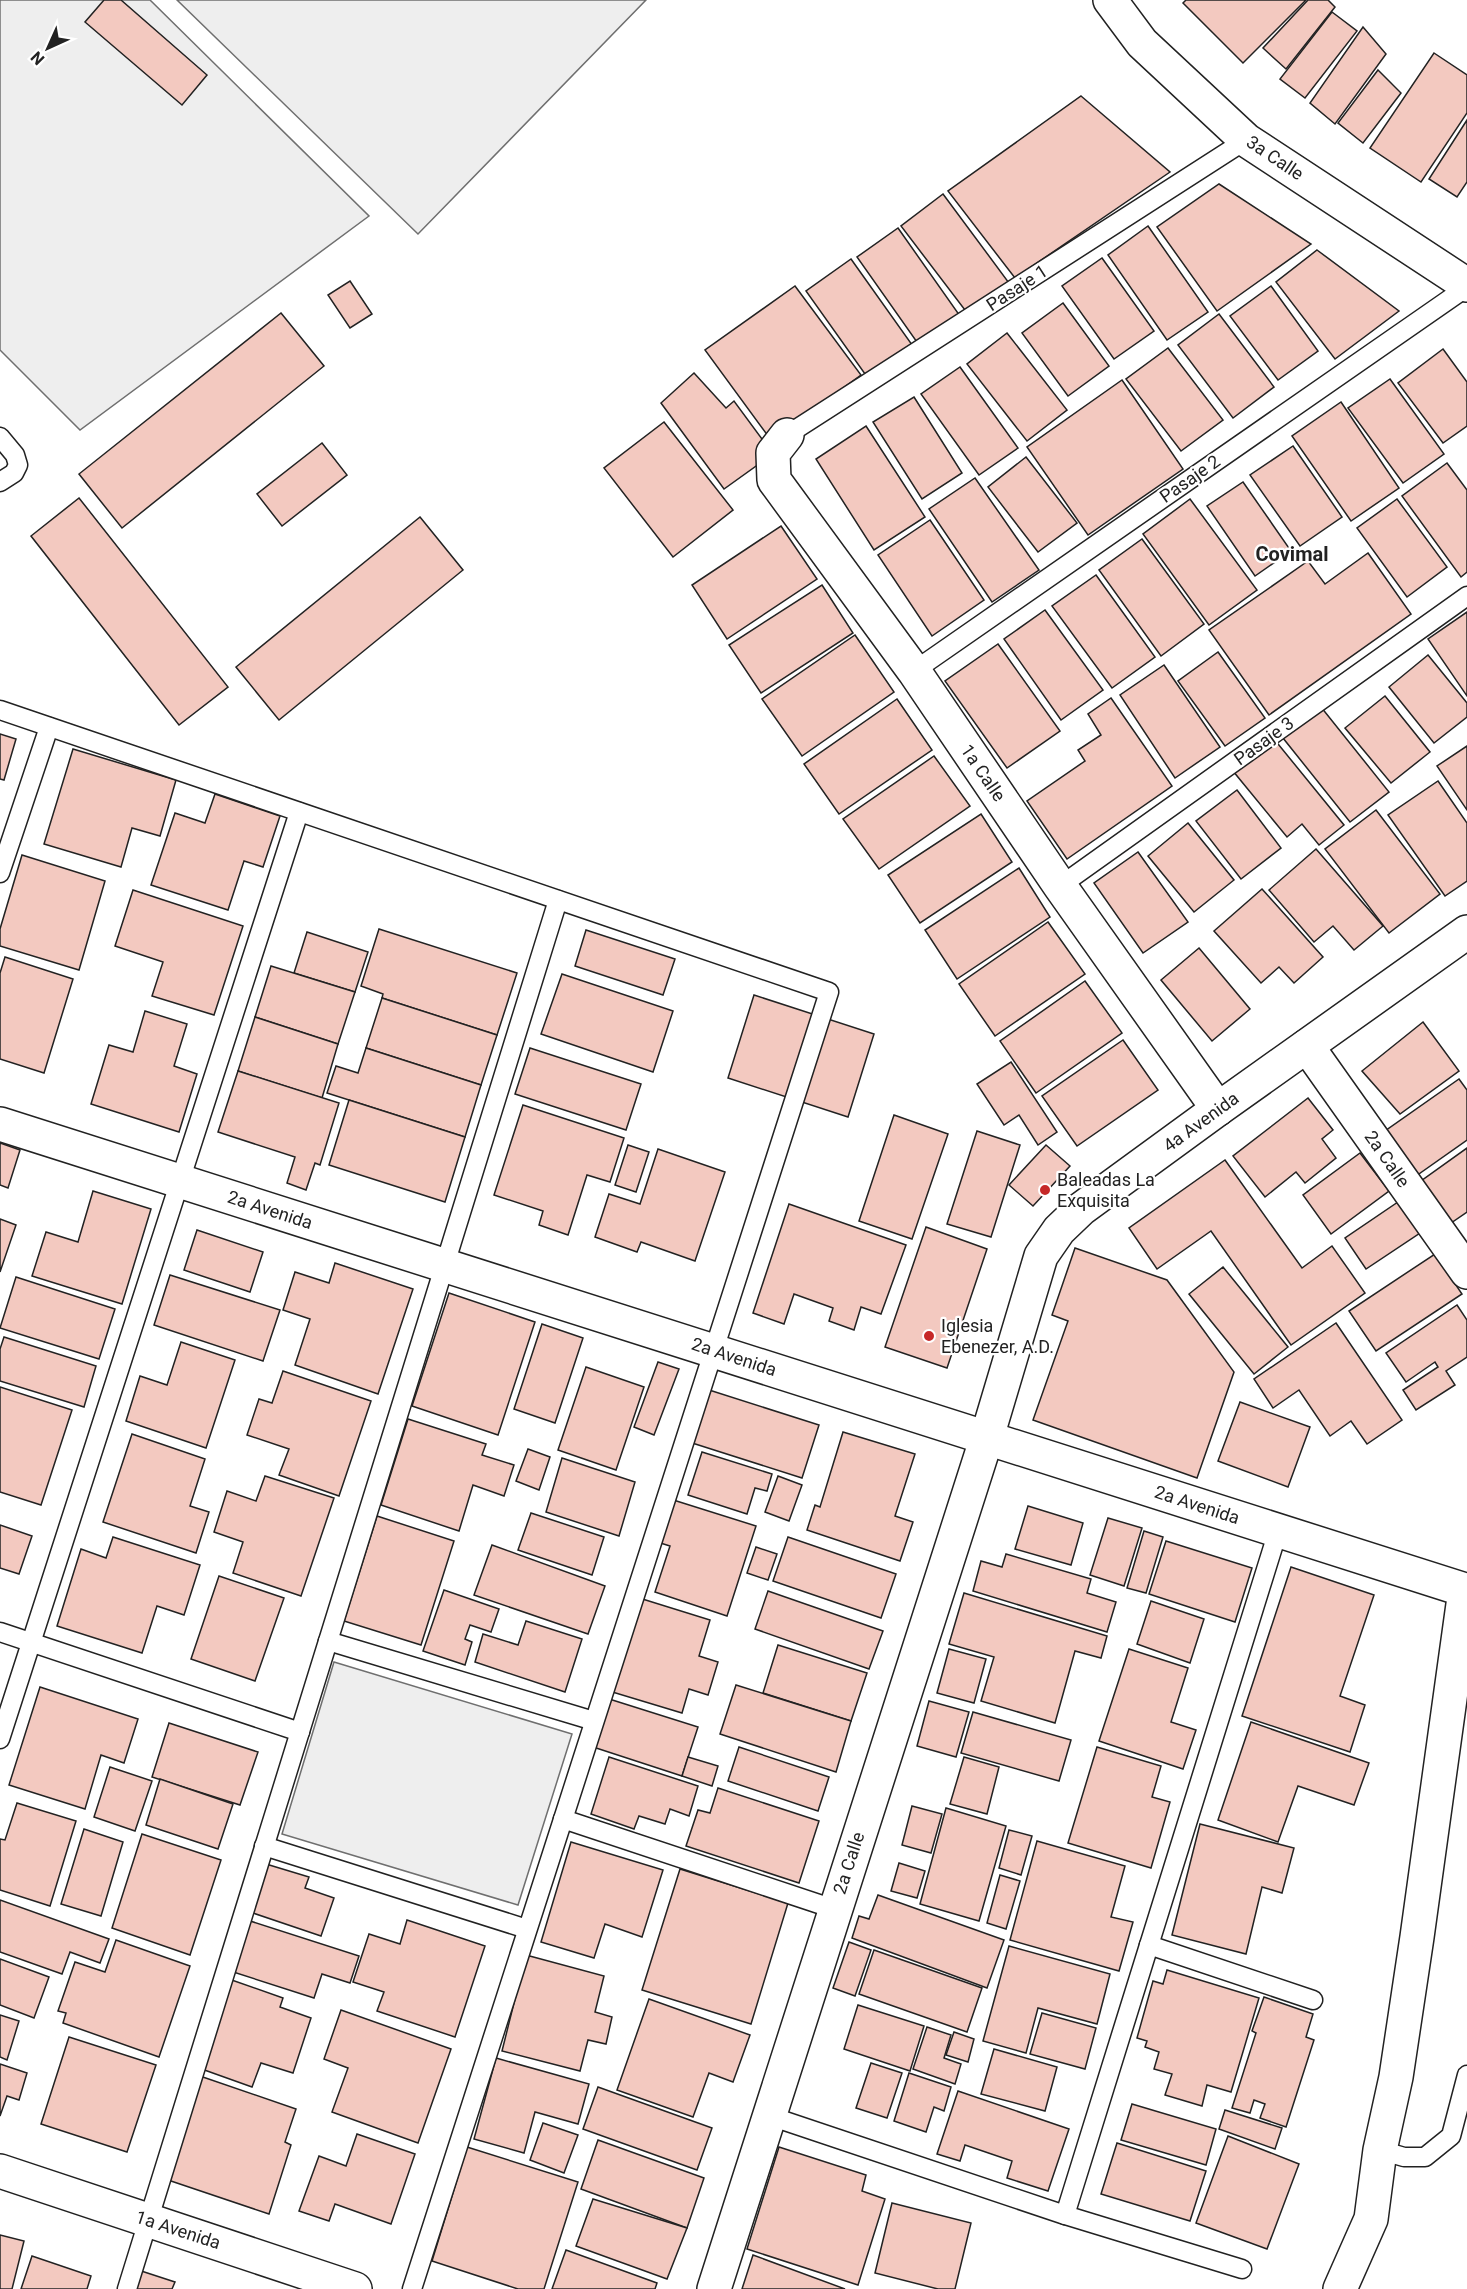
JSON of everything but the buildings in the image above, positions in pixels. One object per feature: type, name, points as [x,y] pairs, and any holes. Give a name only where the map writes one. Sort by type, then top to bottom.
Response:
[{"type":"street","name":"3a Calle","points":[[1110,0],[1142,43],[1246,140],[1467,286]]},
{"type":"street","name":"1a Calle","points":[[787,435],[773,453],[774,480],[914,671],[1060,886],[1218,1109]]},
{"type":"street","name":"4a Avenida","points":[[987,1437],[1041,1256],[1059,1230],[1081,1209],[1467,932]]},
{"type":"street","name":"2a Calle","points":[[1307,1046],[1467,1272]]},
{"type":"street","name":"2a Avenida","points":[[0,1124],[1278,1531],[1466,1587]]},
{"type":"street","name":"2a Calle","points":[[714,2289],[987,1437]]},
{"type":"street","points":[[1340,2289],[1371,2218],[1380,2150],[1398,2065],[1466,1587]]},
{"type":"street","name":"1a Avenida","points":[[0,2171],[356,2289]]},
{"type":"lane","name":"Pasaje 1","points":[[787,435],[1246,140]]},
{"type":"lane","name":"Pasaje 2","points":[[914,671],[1467,286]]},
{"type":"lane","points":[[0,437],[15,455],[18,465],[14,473],[0,482]]},
{"type":"lane","name":"Pasaje 3","points":[[1060,886],[1467,596]]},
{"type":"lane","points":[[0,710],[829,992],[412,2289]]},
{"type":"lane","points":[[0,873],[49,727]]},
{"type":"lane","points":[[0,1739],[299,812]]},
{"type":"lane","points":[[127,2289],[558,900]]},
{"type":"lane","points":[[1065,2215],[1278,1531]]},
{"type":"lane","points":[[0,1632],[300,1732]]},
{"type":"lane","points":[[328,1641],[594,1721]]},
{"type":"lane","points":[[563,1819],[834,1909]]},
{"type":"lane","points":[[264,1846],[527,1929]]},
{"type":"lane","points":[[1149,1945],[1313,2000]]},
{"type":"lane","points":[[1380,2150],[1404,2157],[1425,2157],[1451,2136],[1467,2075]]},
{"type":"lane","points":[[770,2116],[1065,2215],[1242,2269]]},
{"type":"shaded area","points":[[0,0],[150,0],[369,216],[80,430],[0,350]]},
{"type":"shaded area","points":[[177,0],[646,0],[418,234]]},
{"type":"shaded area","points":[[334,1662],[572,1734],[518,1905],[282,1834]]},
{"type":"place","name":"Baleadas La Exquisita","points":[[1045,1190]]},
{"type":"place","name":"Iglesia Ebenezer, A.D.","points":[[929,1336]]},
{"type":"district","name":"Covimal","points":[[1292,554]]}]
